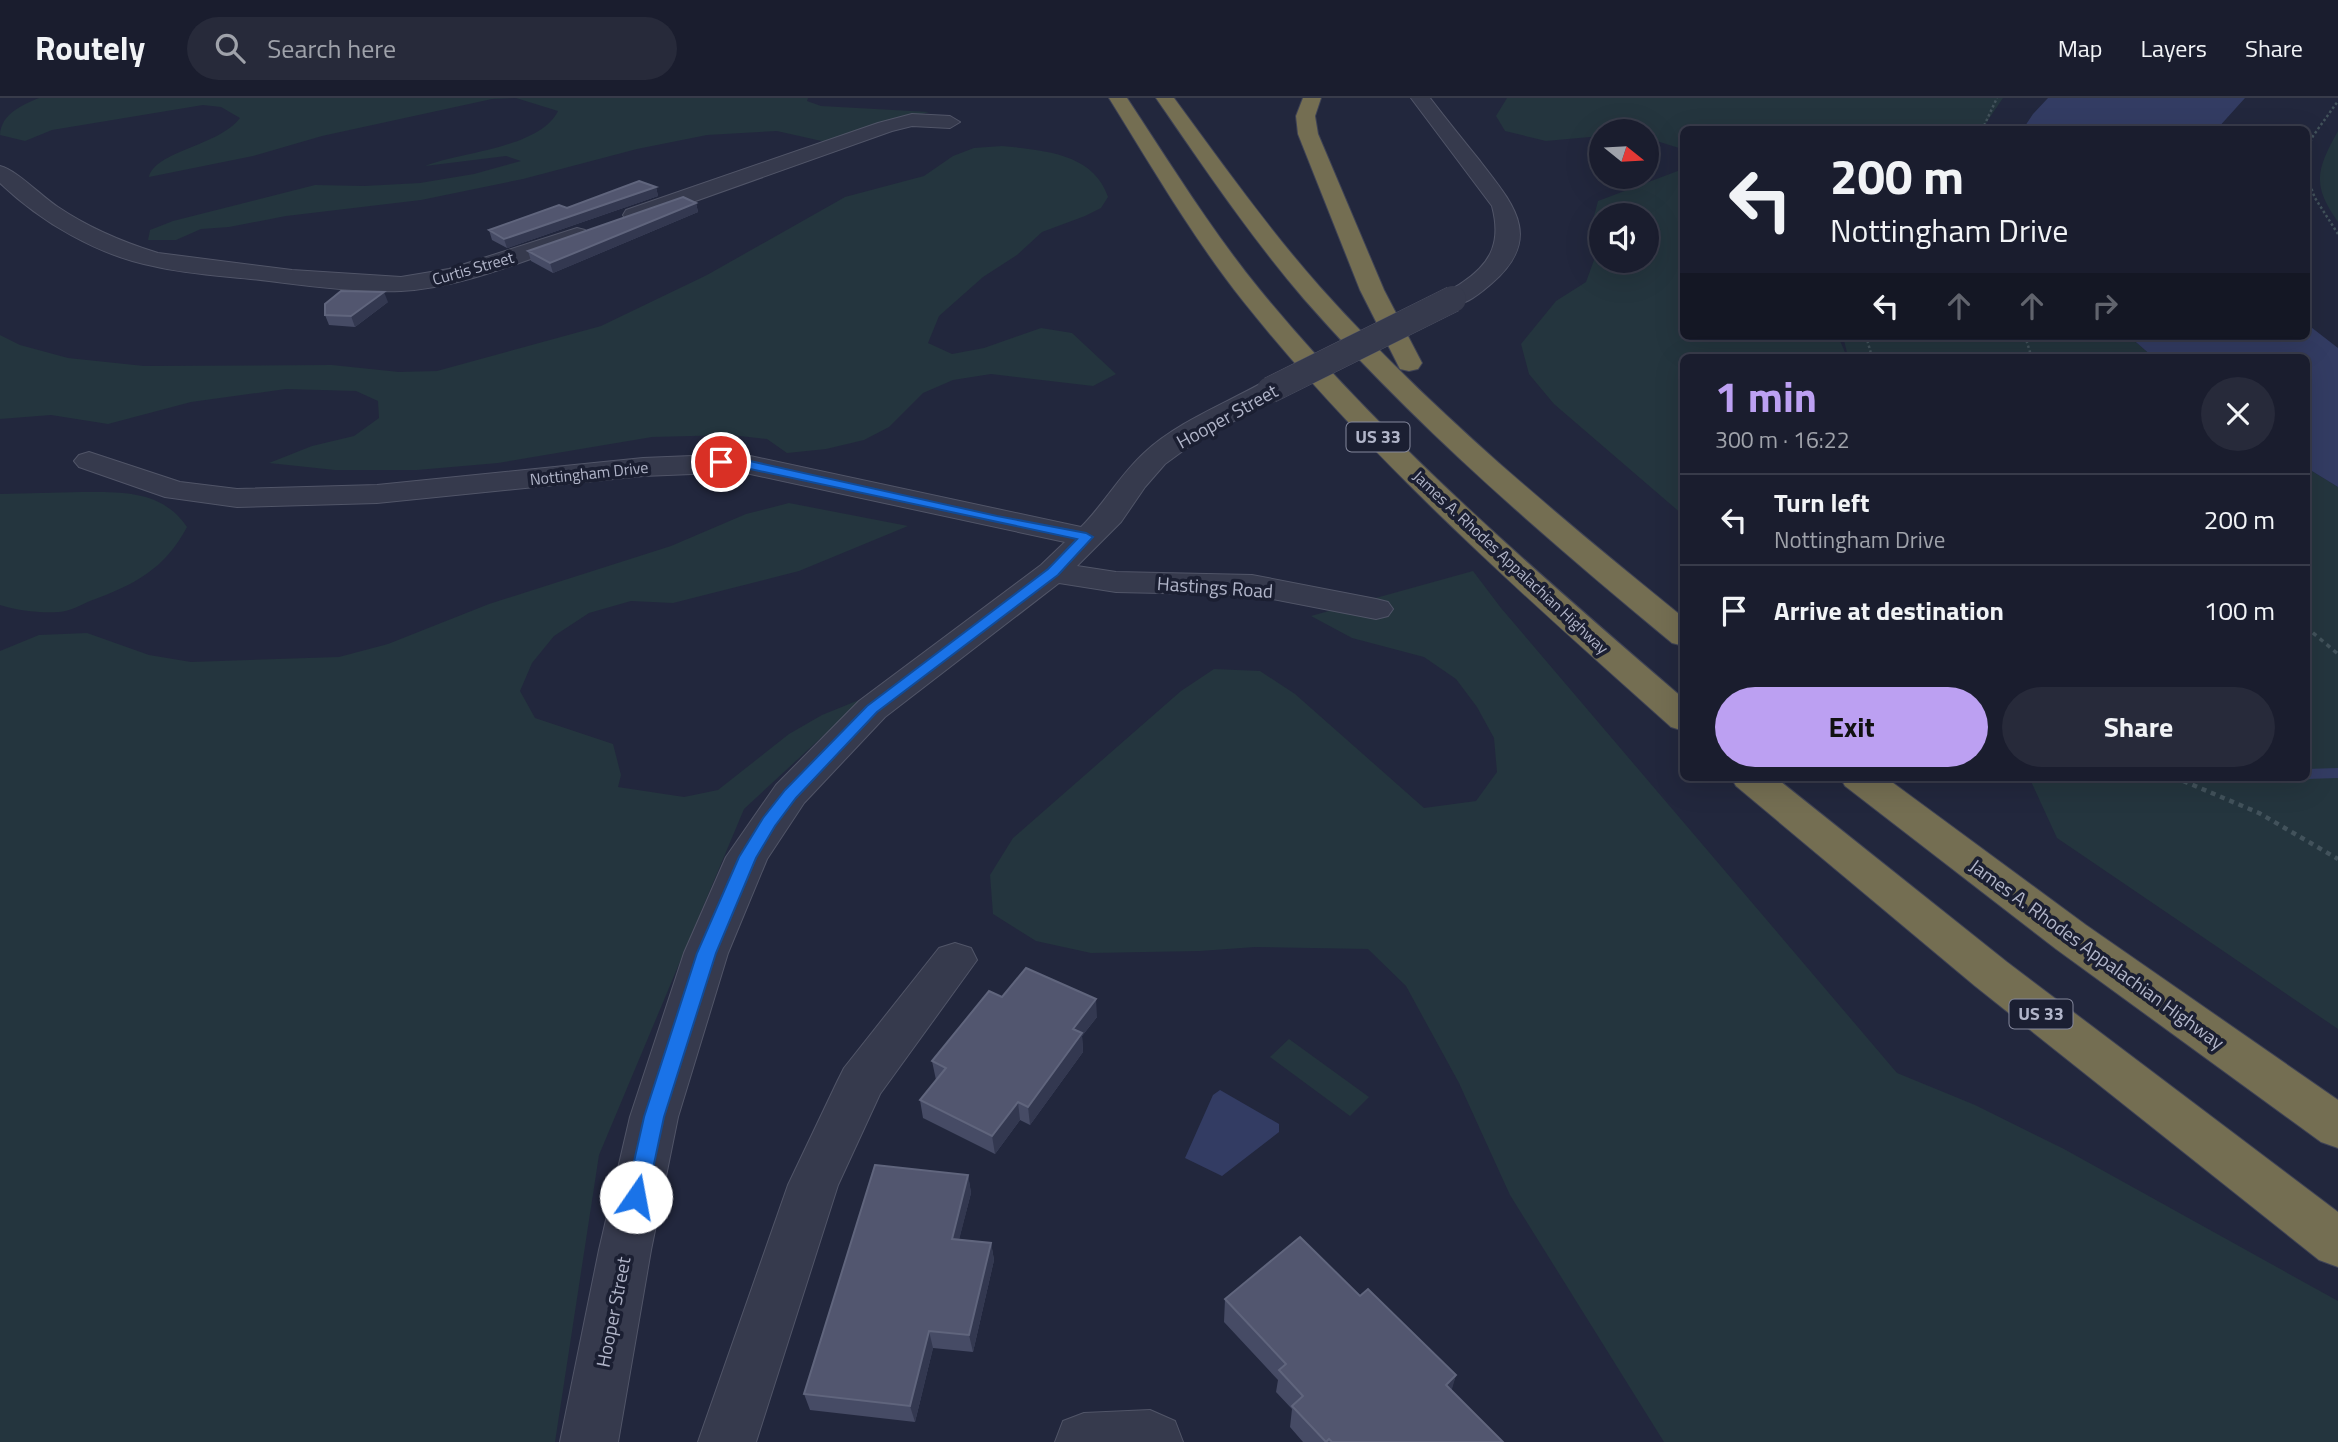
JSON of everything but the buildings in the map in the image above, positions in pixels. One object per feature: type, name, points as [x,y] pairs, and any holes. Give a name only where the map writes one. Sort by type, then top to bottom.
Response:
[{"type":"highway","name":"James A. Rhodes Appalachian Highway","points":[[1118,98],[1215,248],[1293,344],[1405,465],[1680,715]]},
{"type":"highway","name":"US 33","points":[[1165,98],[1228,187],[1333,316],[1443,425],[1592,559],[1680,633]]},
{"type":"highway","points":[[1312,98],[1306,107],[1306,126],[1353,247],[1386,320],[1443,425]]},
{"type":"highway","name":"US 33","points":[[1755,781],[1991,974],[2338,1243]]},
{"type":"highway","name":"James A. Rhodes Appalachian Highway","points":[[1864,781],[2071,937],[2338,1127]]},
{"type":"street","name":"Hooper Street","points":[[589,1442],[620,1273],[654,1117],[706,953],[747,857],[790,794],[872,709],[1053,572],[1110,515],[1134,481],[1155,458],[1185,436],[1270,390],[1453,299],[1492,272],[1504,254],[1510,237],[1503,205],[1420,98]]},
{"type":"street","name":"Curtis Street","points":[[0,172],[20,192],[68,223],[155,260],[292,277],[382,284],[423,282],[496,263],[885,127],[912,120],[950,122]]},
{"type":"street","name":"Nottingham Drive","points":[[89,461],[176,491],[237,498],[377,494],[643,467],[741,463],[1086,537]]},
{"type":"street","name":"Hastings Road","points":[[1053,572],[1116,582],[1252,585],[1376,609]]},
{"type":"street","points":[[727,1442],[813,1185],[861,1082],[955,960]]},
{"type":"street","points":[[1084,1442],[1150,1438],[1154,1442]]},
{"type":"path","points":[[1984,126],[1997,98]]},
{"type":"path","points":[[2310,144],[2338,101]]},
{"type":"path","points":[[2310,185],[2338,234]]},
{"type":"path","points":[[2310,630],[2338,654]]},
{"type":"path","points":[[2184,781],[2280,823],[2338,859]]},
{"type":"shaded area","points":[[39,98],[516,98],[492,99],[322,136],[253,156],[149,177],[154,168],[163,161],[218,135],[240,118],[221,107],[203,105],[52,130],[25,141],[0,135],[8,116],[19,107]]},
{"type":"shaded area","points":[[516,98],[808,98],[807,101],[821,106],[929,112],[826,142],[777,131],[707,135],[637,149],[523,179],[421,200],[201,229],[176,240],[148,240],[150,230],[173,221],[315,185],[420,183],[474,174],[521,161],[506,156],[425,166],[517,141],[549,123],[558,111]]},
{"type":"shaded area","points":[[1507,98],[2003,98],[1984,126],[1680,126],[1680,150],[1659,142],[1659,119],[1589,119],[1589,137],[1546,141],[1505,131],[1496,116]]},
{"type":"shaded area","points":[[2338,131],[2338,222],[2324,197],[2320,176],[2325,156]]},
{"type":"shaded area","points":[[1002,146],[1065,156],[1091,171],[1101,182],[1108,197],[1101,208],[1042,232],[1017,255],[983,277],[939,316],[928,343],[952,354],[984,348],[1041,328],[1072,333],[1116,374],[1093,386],[991,374],[953,380],[923,393],[889,427],[864,440],[826,449],[787,453],[767,439],[731,435],[652,437],[498,463],[417,470],[335,470],[269,463],[312,446],[354,436],[379,418],[378,401],[356,391],[286,389],[191,402],[108,424],[51,415],[0,419],[0,335],[20,345],[68,358],[144,366],[332,365],[399,372],[437,371],[601,326],[707,275],[845,197],[924,176],[953,156],[974,148]]},
{"type":"shaded area","points":[[1680,170],[1680,340],[1840,340],[1846,354],[1680,354],[1680,512],[1554,404],[1529,374],[1521,344],[1556,301],[1586,282],[1589,273],[1659,273],[1659,203],[1597,203],[1630,189],[1659,189],[1659,178]]},
{"type":"shaded area","points":[[1844,340],[2134,340],[2150,354],[1847,354]]},
{"type":"shaded area","points":[[2310,470],[2338,487],[2338,1029],[2057,838],[2031,781],[2310,781]]},
{"type":"shaded area","points":[[126,493],[153,500],[166,506],[187,527],[158,565],[134,582],[106,595],[59,612],[29,611],[0,605],[0,494]]},
{"type":"shaded area","points":[[789,503],[908,526],[799,571],[673,603],[631,601],[589,613],[554,636],[532,663],[520,691],[535,718],[613,744],[621,775],[618,787],[684,797],[718,790],[789,734],[822,715],[864,698],[744,809],[599,1155],[555,1442],[0,1442],[0,651],[39,635],[87,633],[149,655],[191,662],[339,657],[388,644],[489,604],[671,546],[746,514]]},
{"type":"shaded area","points":[[1473,571],[1501,608],[1897,1073],[1975,1105],[2064,1149],[2338,1301],[2338,1442],[1664,1442],[1510,1195],[1459,1083],[1406,986],[1368,949],[1255,947],[1091,953],[1036,941],[993,914],[990,875],[1013,838],[1181,691],[1214,669],[1260,671],[1295,694],[1424,808],[1476,801],[1497,772],[1494,738],[1477,707],[1456,679],[1424,657],[1352,638],[1311,616]]},
{"type":"shaded area","points":[[1289,1039],[1369,1097],[1350,1116],[1270,1057]]},
{"type":"water","points":[[2048,98],[2245,98],[2220,126],[2025,126]]},
{"type":"water","points":[[2310,326],[2338,348],[2338,487],[2310,470],[2310,354],[2150,354],[2134,340],[2310,340]]},
{"type":"water","points":[[1220,1090],[1279,1124],[1279,1132],[1222,1176],[1185,1158],[1213,1095]]},
{"type":"waterway","points":[[2310,774],[2338,773]]},
{"type":"route","points":[[636,1197],[654,1117],[706,953],[747,857],[769,822],[790,794],[872,709],[955,643],[1053,572],[1086,537],[741,463],[721,462]]}]
